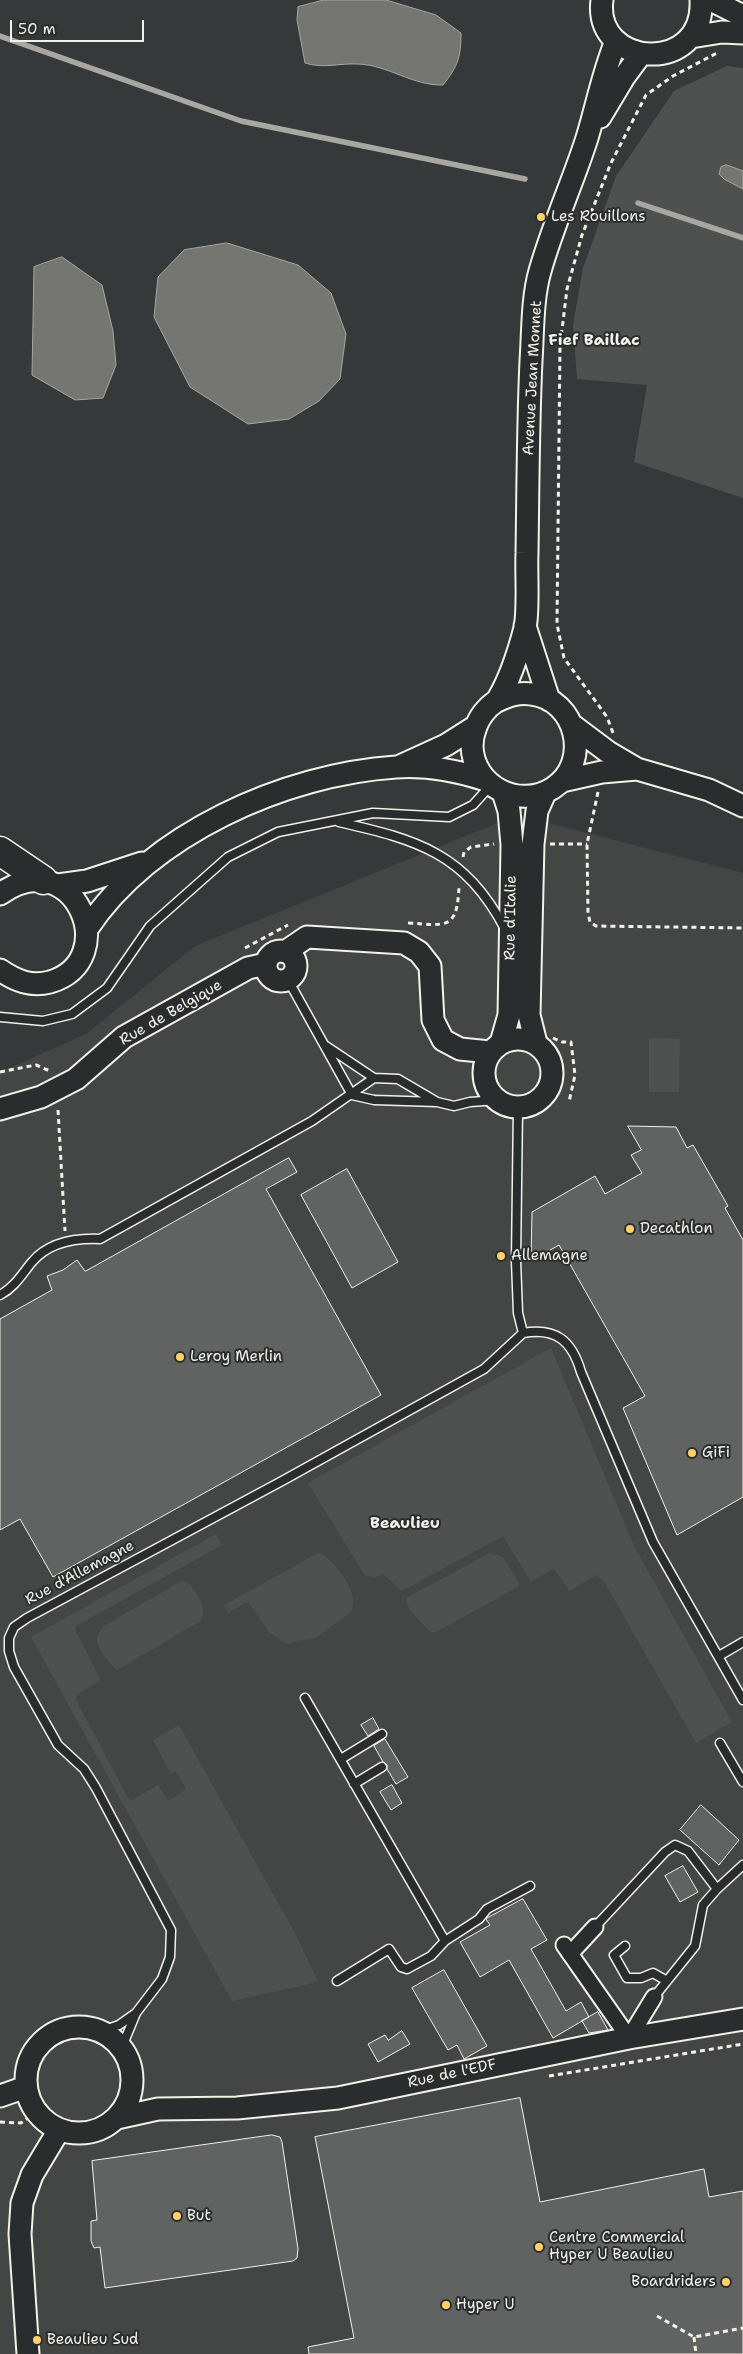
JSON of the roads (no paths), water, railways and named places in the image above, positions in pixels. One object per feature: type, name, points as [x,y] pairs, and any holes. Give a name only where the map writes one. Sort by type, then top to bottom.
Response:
[{"type":"highway","points":[[0,851],[50,883]]},
{"type":"street","points":[[602,0],[603,17],[608,30],[616,41],[628,49],[654,56],[668,53],[680,47],[691,37],[698,24],[702,9],[701,0]]},
{"type":"street","points":[[711,0],[743,16]]},
{"type":"street","points":[[691,37],[722,32],[743,33]]},
{"type":"street","name":"Avenue Jean Monnet","points":[[497,701],[510,673],[525,626],[531,364],[539,273],[587,138],[606,67],[616,41]]},
{"type":"street","name":"Avenue Jean Monnet","points":[[587,138],[624,77],[641,54]]},
{"type":"street","name":"Avenue Jean Monnet","points":[[525,626],[549,700]]},
{"type":"street","points":[[493,786],[476,764],[472,745],[476,726],[484,712],[497,701],[514,694],[532,694],[559,706],[572,725],[605,762],[637,769],[709,790],[743,806]]},
{"type":"street","points":[[562,781],[573,764],[576,744],[572,725]]},
{"type":"street","points":[[397,767],[446,745],[476,726]]},
{"type":"street","points":[[87,929],[107,901],[147,862],[213,821],[279,790],[330,778],[397,767],[452,771],[516,796],[531,796],[544,793],[562,781],[605,762]]},
{"type":"street","name":"Rue d'Italie","points":[[493,786],[511,826],[509,1015],[495,1048]]},
{"type":"street","name":"Rue d'Italie","points":[[542,1038],[529,1015],[532,844],[537,811],[544,793]]},
{"type":"street","points":[[0,894],[12,886],[27,880],[50,883],[87,881],[147,862]]},
{"type":"street","points":[[0,970],[12,979],[27,984],[43,984],[58,979],[70,971],[80,958],[86,944],[87,929],[83,911],[73,896],[50,883]]},
{"type":"street","points":[[285,952],[307,937],[404,943],[419,952],[430,966],[433,1020],[443,1040],[460,1049],[495,1048],[519,1038],[542,1038],[552,1067],[550,1087],[537,1102],[518,1107],[510,1106],[496,1100],[488,1090],[484,1077],[484,1064],[495,1048]]},
{"type":"street","points":[[275,952],[285,952],[290,954],[296,962],[295,972],[288,980],[275,980],[268,973],[266,964],[275,952]]},
{"type":"street","name":"Rue de Belgique","points":[[0,1109],[41,1098],[57,1090],[92,1066],[124,1036],[248,968],[266,964]]},
{"type":"street","points":[[594,1927],[567,1949],[629,2038],[654,1997]]},
{"type":"street","name":"Rue de l'EDF","points":[[113,2124],[158,2109],[236,2108],[338,2098],[629,2038],[743,2019]]},
{"type":"street","points":[[28,2354],[20,2234],[22,2203],[32,2175],[64,2137],[75,2133],[90,2132],[113,2124],[127,2105],[132,2090],[129,2060],[122,2047],[102,2031],[74,2026],[60,2030],[47,2037],[37,2047],[30,2059],[26,2073],[26,2088],[30,2100],[36,2112],[64,2137]]},
{"type":"street","points":[[0,2096],[26,2088]]},
{"type":"street","points":[[132,2090],[158,2109]]},
{"type":"lane","points":[[0,1017],[43,1021],[72,1014],[106,988],[150,926],[228,857],[278,832],[374,813],[449,817],[473,805],[493,786]]},
{"type":"lane","points":[[335,822],[393,834],[433,852],[460,870],[478,887],[489,901],[510,939]]},
{"type":"lane","points":[[288,980],[352,1095],[374,1100],[437,1102],[454,1106],[470,1102],[496,1100]]},
{"type":"lane","points":[[324,1045],[374,1078],[398,1079],[437,1102]]},
{"type":"lane","points":[[0,1295],[21,1278],[34,1260],[65,1242],[82,1238],[100,1238],[312,1121],[374,1078]]},
{"type":"lane","points":[[518,1107],[516,1261],[518,1313],[523,1333],[537,1331],[550,1333],[567,1342],[576,1355],[580,1372],[653,1542],[743,1700]]},
{"type":"lane","name":"Rue d'Allemagne","points":[[122,2047],[136,2013],[162,1979],[170,1957],[171,1930],[96,1788],[84,1769],[58,1745],[14,1666],[9,1651],[9,1638],[14,1627],[27,1618],[282,1481],[484,1369],[523,1333]]},
{"type":"lane","points":[[719,1656],[743,1642]]},
{"type":"lane","points":[[305,1698],[445,1941]]},
{"type":"lane","points":[[340,1759],[382,1734]]},
{"type":"lane","points":[[720,1743],[743,1782]]},
{"type":"lane","points":[[354,1784],[382,1767]]},
{"type":"lane","points":[[594,1927],[665,1852],[674,1845],[688,1851],[717,1889]]},
{"type":"lane","points":[[654,1997],[695,1946],[703,1905],[743,1865]]},
{"type":"lane","points":[[337,1981],[389,1949],[401,1966],[407,1969],[431,1956],[445,1941],[479,1919],[487,1909],[530,1886]]},
{"type":"lane","points":[[625,1946],[614,1955],[627,1978],[641,1978],[653,1973],[667,1981]]},
{"type":"lane","points":[[102,2031],[119,2025],[136,2013]]},
{"type":"waterway","points":[[0,36],[241,121],[525,179]]},
{"type":"waterway","points":[[638,203],[743,238]]},
{"type":"place","name":"Les Rouillons","points":[[541,217]]},
{"type":"place","name":"Decathlon","points":[[630,1229]]},
{"type":"place","name":"Allemagne","points":[[501,1256]]},
{"type":"place","name":"Leroy Merlin","points":[[180,1357]]},
{"type":"place","name":"GiFi","points":[[692,1453]]},
{"type":"place","name":"But","points":[[177,2216]]},
{"type":"place","name":"Centre Commercial Hyper U Beaulieu","points":[[539,2247]]},
{"type":"place","name":"Boardriders","points":[[726,2282]]},
{"type":"place","name":"Hyper U","points":[[446,2305]]},
{"type":"place","name":"Beaulieu Sud","points":[[37,2340]]},
{"type":"district","name":"Fief Baillac","points":[[594,341]]},
{"type":"district","name":"Beaulieu","points":[[405,1524]]}]
